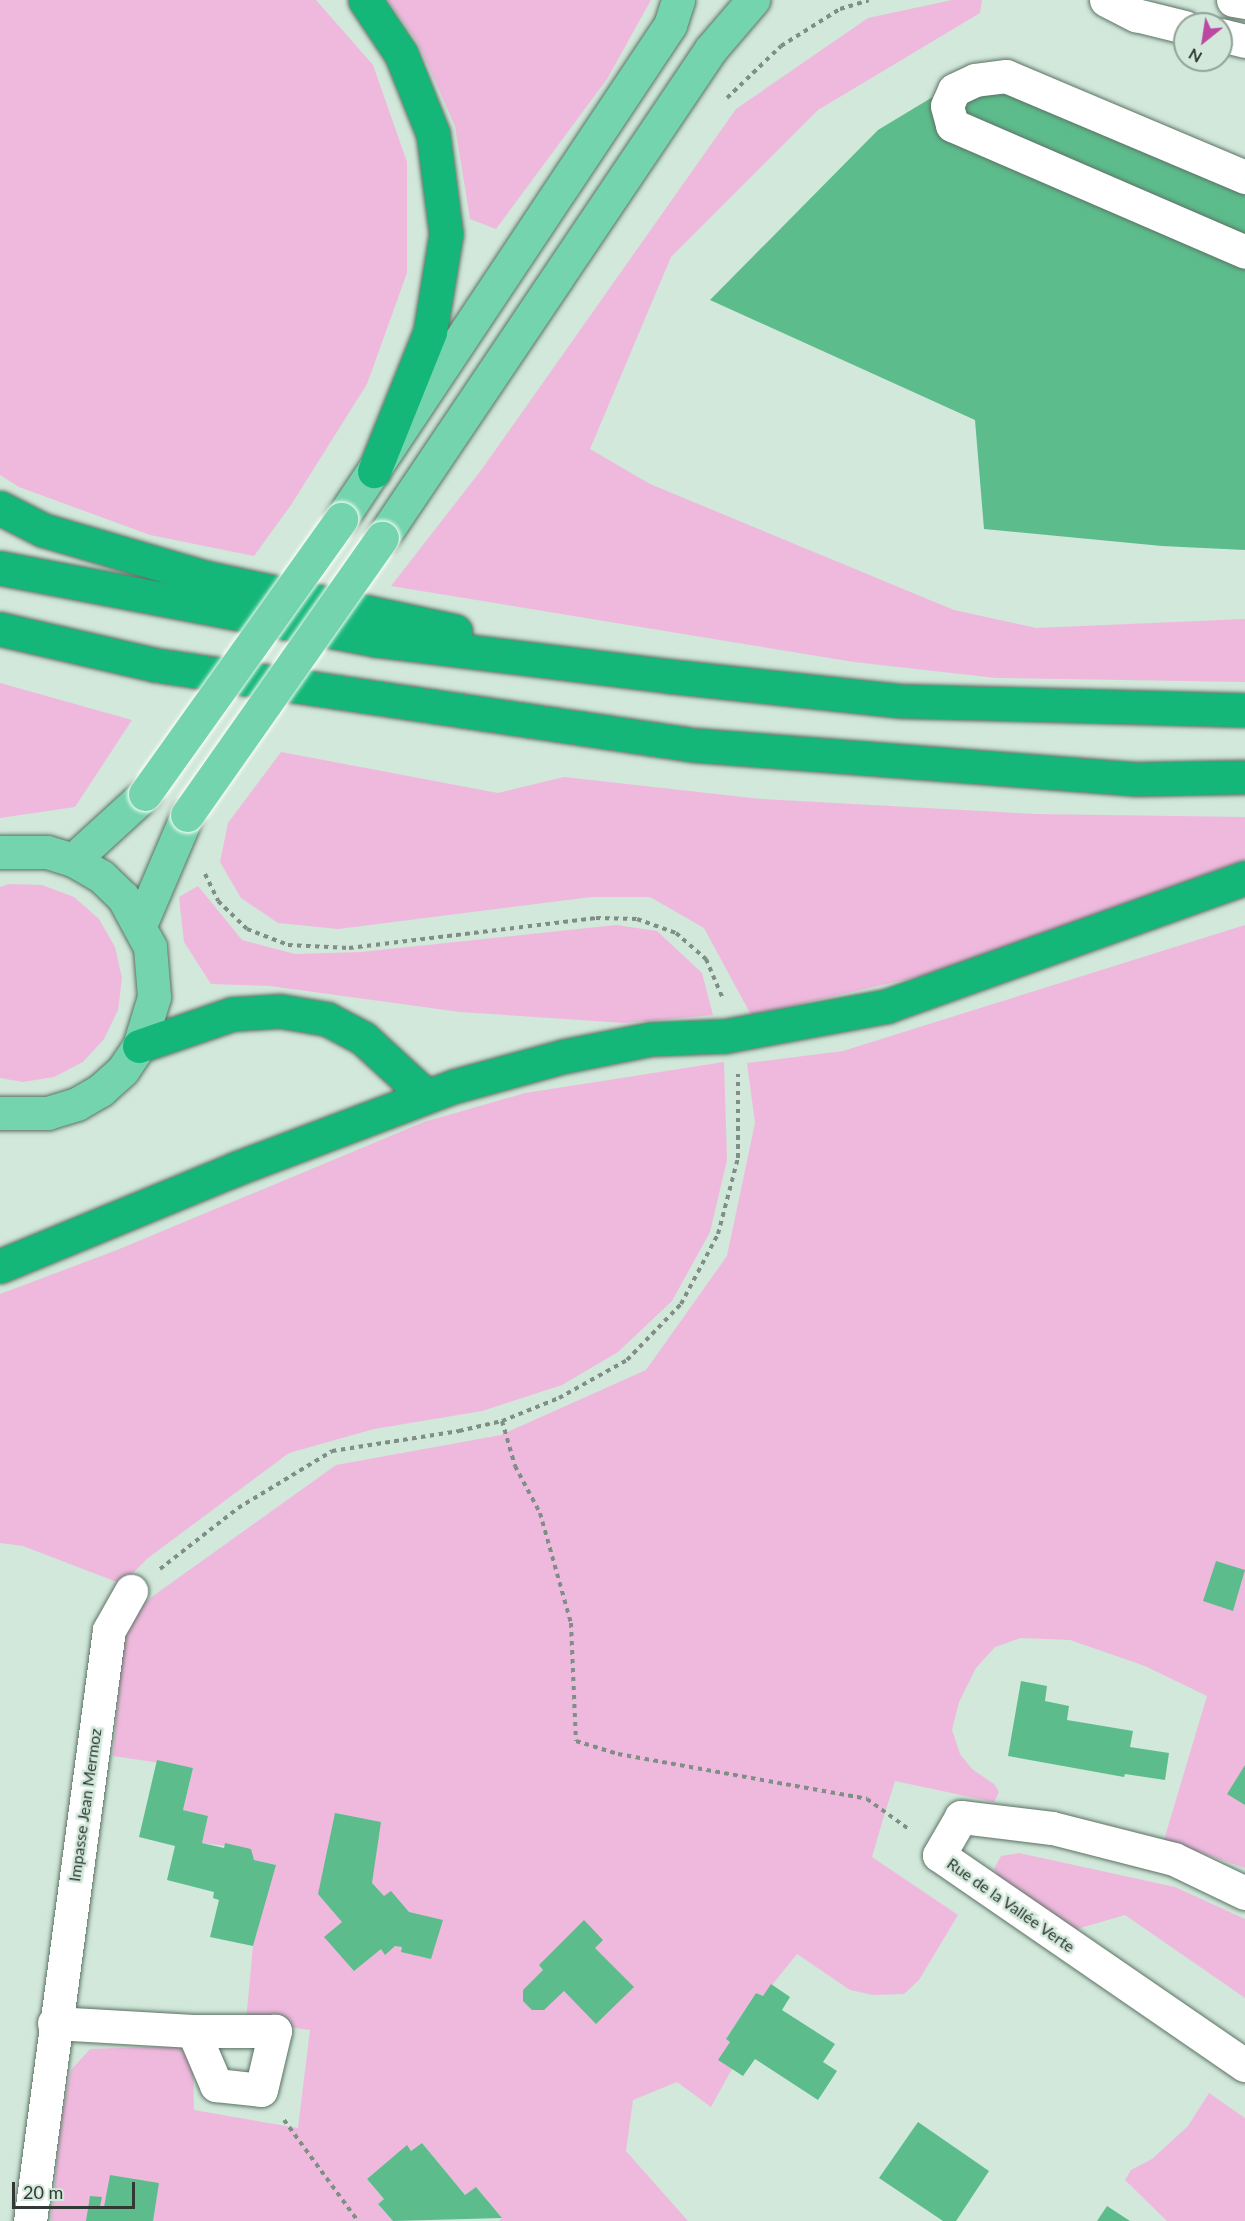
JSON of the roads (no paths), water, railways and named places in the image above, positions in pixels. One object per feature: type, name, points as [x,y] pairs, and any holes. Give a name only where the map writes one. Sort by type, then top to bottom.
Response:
[{"type":"highway","points":[[365,0],[401,54],[433,134],[446,234],[430,332],[374,471]]},
{"type":"highway","points":[[0,508],[43,530],[207,578],[668,676]]},
{"type":"highway","points":[[0,567],[376,640],[668,676],[903,700],[1245,710]]},
{"type":"highway","points":[[0,629],[156,665],[694,745],[1135,779],[1245,777]]},
{"type":"highway","points":[[0,1266],[235,1169],[426,1096],[565,1056],[640,1041],[725,1036],[887,1005],[1245,878]]},
{"type":"highway","points":[[139,1046],[232,1014],[280,1011],[327,1019],[363,1038],[426,1096]]},
{"type":"main road","points":[[74,860],[145,794],[341,519],[670,25],[678,0]]},
{"type":"main road","points":[[141,923],[187,815],[382,538],[711,49],[753,0]]},
{"type":"main road","points":[[0,852],[47,852],[74,860],[100,876],[123,897],[141,923],[150,947],[154,998],[139,1046],[116,1076],[76,1104],[48,1113],[0,1113]]},
{"type":"street","points":[[1106,0],[1136,15],[1173,24]]},
{"type":"street","points":[[1233,0],[1245,2]]},
{"type":"street","points":[[1245,177],[1006,75],[975,80],[954,90],[947,106],[952,125],[1245,252]]},
{"type":"street","name":"Impasse Jean Mermoz","points":[[30,2221],[54,2023],[109,1630],[131,1592]]},
{"type":"street","name":"Rue de la Vallée Verte","points":[[1245,1893],[1174,1859],[1052,1828],[1018,1823],[961,1816],[939,1855],[1245,2065]]},
{"type":"street","points":[[54,2023],[193,2031],[275,2031],[261,2090],[216,2085],[193,2031]]}]
